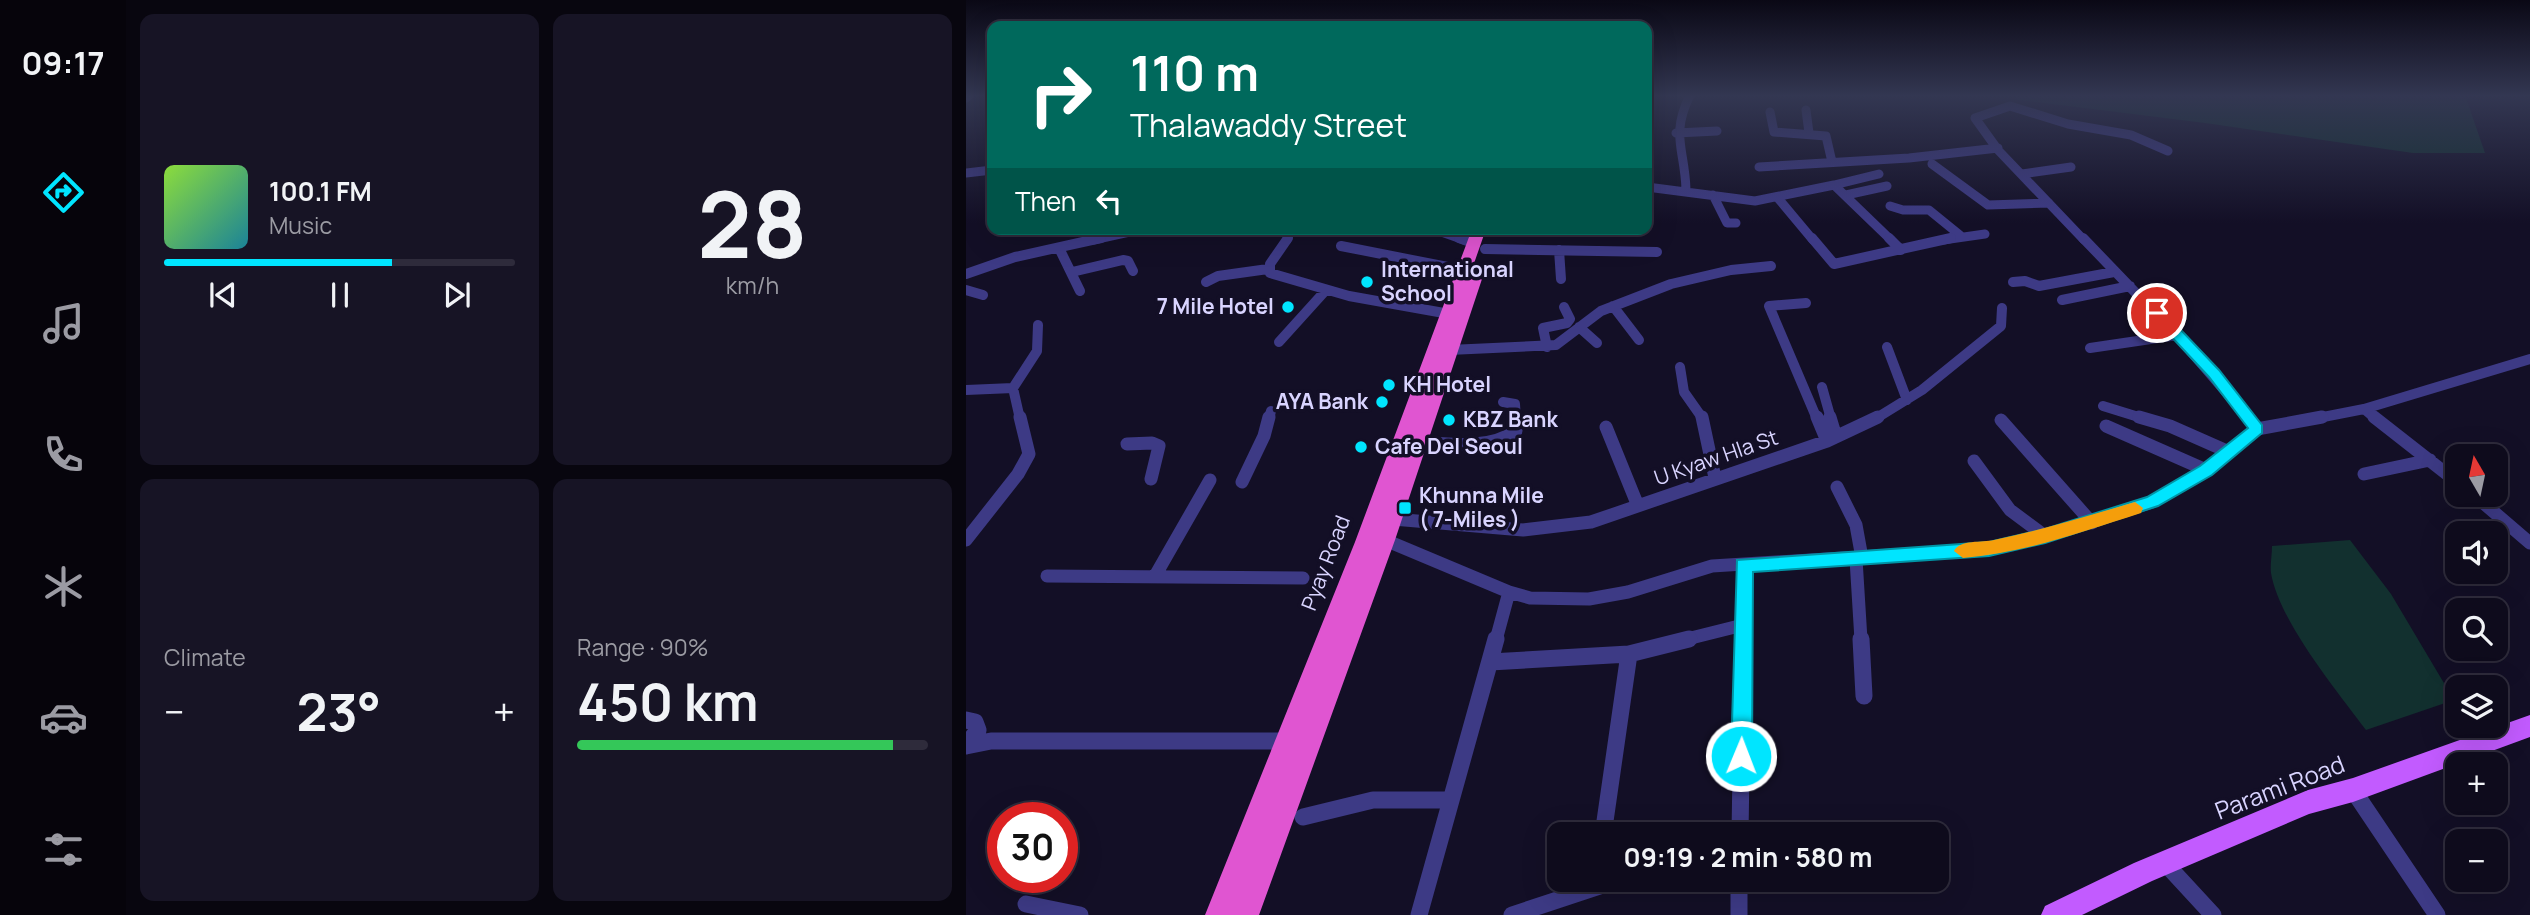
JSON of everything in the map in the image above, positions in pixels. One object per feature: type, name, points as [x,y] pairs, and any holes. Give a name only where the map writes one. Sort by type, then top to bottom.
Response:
[{"type":"highway","name":"Pyay Road","points":[[1219,915],[1286,741],[1381,534],[1418,442],[1449,350],[1464,270],[1479,240]]},
{"type":"highway","name":"Pyay Road","points":[[1245,915],[1381,534],[1479,240]]},
{"type":"main road","name":"Parami Road","points":[[2054,915],[2082,909],[2165,863],[2308,802],[2353,790],[2530,726]]},
{"type":"street","points":[[1676,138],[1677,145],[1684,156],[1686,190]]},
{"type":"street","points":[[1826,138],[1832,162]]},
{"type":"street","points":[[1990,138],[2114,272],[2214,373],[2257,429]]},
{"type":"street","points":[[2137,138],[2168,151]]},
{"type":"street","points":[[1759,167],[1909,158],[1998,148]]},
{"type":"street","points":[[1931,164],[1988,205],[2049,203]]},
{"type":"street","points":[[2022,174],[2071,167]]},
{"type":"street","points":[[966,173],[987,171]]},
{"type":"street","points":[[1652,187],[1755,201],[1879,174]]},
{"type":"street","points":[[1834,185],[1900,250]]},
{"type":"street","points":[[1846,195],[1887,186]]},
{"type":"street","points":[[1713,195],[1727,223],[1736,223]]},
{"type":"street","points":[[1777,197],[1834,264],[1961,236],[1985,234]]},
{"type":"street","points":[[1891,206],[1903,210],[1929,210],[1961,236]]},
{"type":"street","points":[[966,274],[1015,257],[1116,235]]},
{"type":"street","points":[[1206,282],[1218,276],[1268,269],[1289,235]]},
{"type":"street","points":[[1458,235],[1559,250],[1657,252]]},
{"type":"street","points":[[1341,246],[1405,256],[1464,270]]},
{"type":"street","points":[[1059,248],[1080,291]]},
{"type":"street","points":[[1559,250],[1561,279]]},
{"type":"street","points":[[1072,272],[1124,260],[1128,261],[1133,271]]},
{"type":"street","points":[[1449,350],[1556,345],[1613,306],[1671,284],[1731,270],[1771,266]]},
{"type":"street","points":[[1268,269],[1270,273],[1326,290],[1454,315]]},
{"type":"street","points":[[2013,282],[2025,281],[2039,286],[2114,272]]},
{"type":"street","points":[[2062,299],[2130,286]]},
{"type":"street","points":[[966,290],[983,295]]},
{"type":"street","points":[[1279,342],[1326,290]]},
{"type":"street","points":[[1806,303],[1769,306],[1832,439]]},
{"type":"street","points":[[1613,306],[1639,340]]},
{"type":"street","points":[[1547,347],[1543,328],[1567,323],[1570,319],[1564,307]]},
{"type":"street","name":"U Kyaw Hla St","points":[[1381,534],[1522,530],[1591,522],[1832,439],[1906,400],[2001,326],[2002,308]]},
{"type":"street","points":[[966,390],[1013,388],[1031,366],[1041,336],[1038,324]]},
{"type":"street","points":[[1579,327],[1597,344]]},
{"type":"street","points":[[2090,348],[2178,335]]},
{"type":"street","points":[[1887,347],[1906,400]]},
{"type":"street","points":[[1381,534],[1509,592],[1530,598],[1589,599],[1628,592],[1712,566],[1989,549],[2092,523],[2152,502],[2206,470],[2257,429],[2364,409],[2530,359]]},
{"type":"street","points":[[1680,367],[1684,392],[1697,402],[1702,416],[1715,478]]},
{"type":"street","points":[[1822,387],[1832,439]]},
{"type":"street","points":[[966,540],[1018,474],[1029,454],[1013,388]]},
{"type":"street","points":[[1418,442],[1464,443],[1507,438],[1516,431],[1517,411],[1515,404],[1503,402]]},
{"type":"street","points":[[2103,406],[2170,426],[2229,452]]},
{"type":"street","points":[[2364,409],[2445,472]]},
{"type":"street","points":[[1242,482],[1264,436],[1271,411]]},
{"type":"street","points":[[2001,420],[2092,523]]},
{"type":"street","points":[[2106,426],[2132,435],[2206,470]]},
{"type":"street","points":[[1606,427],[1638,506]]},
{"type":"street","points":[[1126,444],[1152,443],[1159,446],[1151,480]]},
{"type":"street","points":[[2364,474],[2430,460]]},
{"type":"street","points":[[1974,461],[2010,510],[2045,536]]},
{"type":"street","points":[[1155,576],[1210,480]]},
{"type":"street","points":[[1837,487],[1856,525],[1864,696]]},
{"type":"street","points":[[2489,508],[2530,543]]},
{"type":"street","points":[[1740,822],[1744,565]]},
{"type":"street","points":[[1047,576],[1303,578]]},
{"type":"street","points":[[1419,915],[1509,592]]},
{"type":"street","points":[[1490,662],[1565,660],[1629,654],[1743,625]]},
{"type":"street","points":[[1605,822],[1629,654]]},
{"type":"street","points":[[966,720],[975,722],[978,730],[966,747]]},
{"type":"street","points":[[966,747],[992,741],[1286,741]]},
{"type":"street","points":[[2353,790],[2437,915]]},
{"type":"street","points":[[1303,817],[1373,800],[1451,800]]},
{"type":"street","points":[[2165,863],[2213,915]]},
{"type":"street","points":[[1512,915],[1574,892]]},
{"type":"street","points":[[1739,915],[1740,892]]},
{"type":"street","points":[[1026,904],[1080,915]]},
{"type":"green space","points":[[2307,138],[2480,138],[2485,153],[2413,153]]},
{"type":"green space","points":[[2350,540],[2391,594],[2445,685],[2445,703],[2366,730],[2325,676],[2285,612],[2271,573],[2272,546]]},
{"type":"slow traffic","points":[[1963,551],[1989,549],[2045,536],[2135,508]]},
{"type":"place","name":"International School","points":[[1367,282]]},
{"type":"place","name":"7 Mile Hotel","points":[[1288,307]]},
{"type":"place","name":"KH Hotel","points":[[1389,385]]},
{"type":"place","name":"AYA Bank","points":[[1382,402]]},
{"type":"place","name":"KBZ Bank","points":[[1449,420]]},
{"type":"place","name":"Cafe Del Seoul","points":[[1361,447]]},
{"type":"place","name":"Khunna Mile ( 7-Miles )","points":[[1405,508]]},
{"type":"route","points":[[1741,756],[1744,565],[1989,549],[2045,536],[2152,502],[2206,470],[2257,429],[2214,373],[2157,313]]}]
